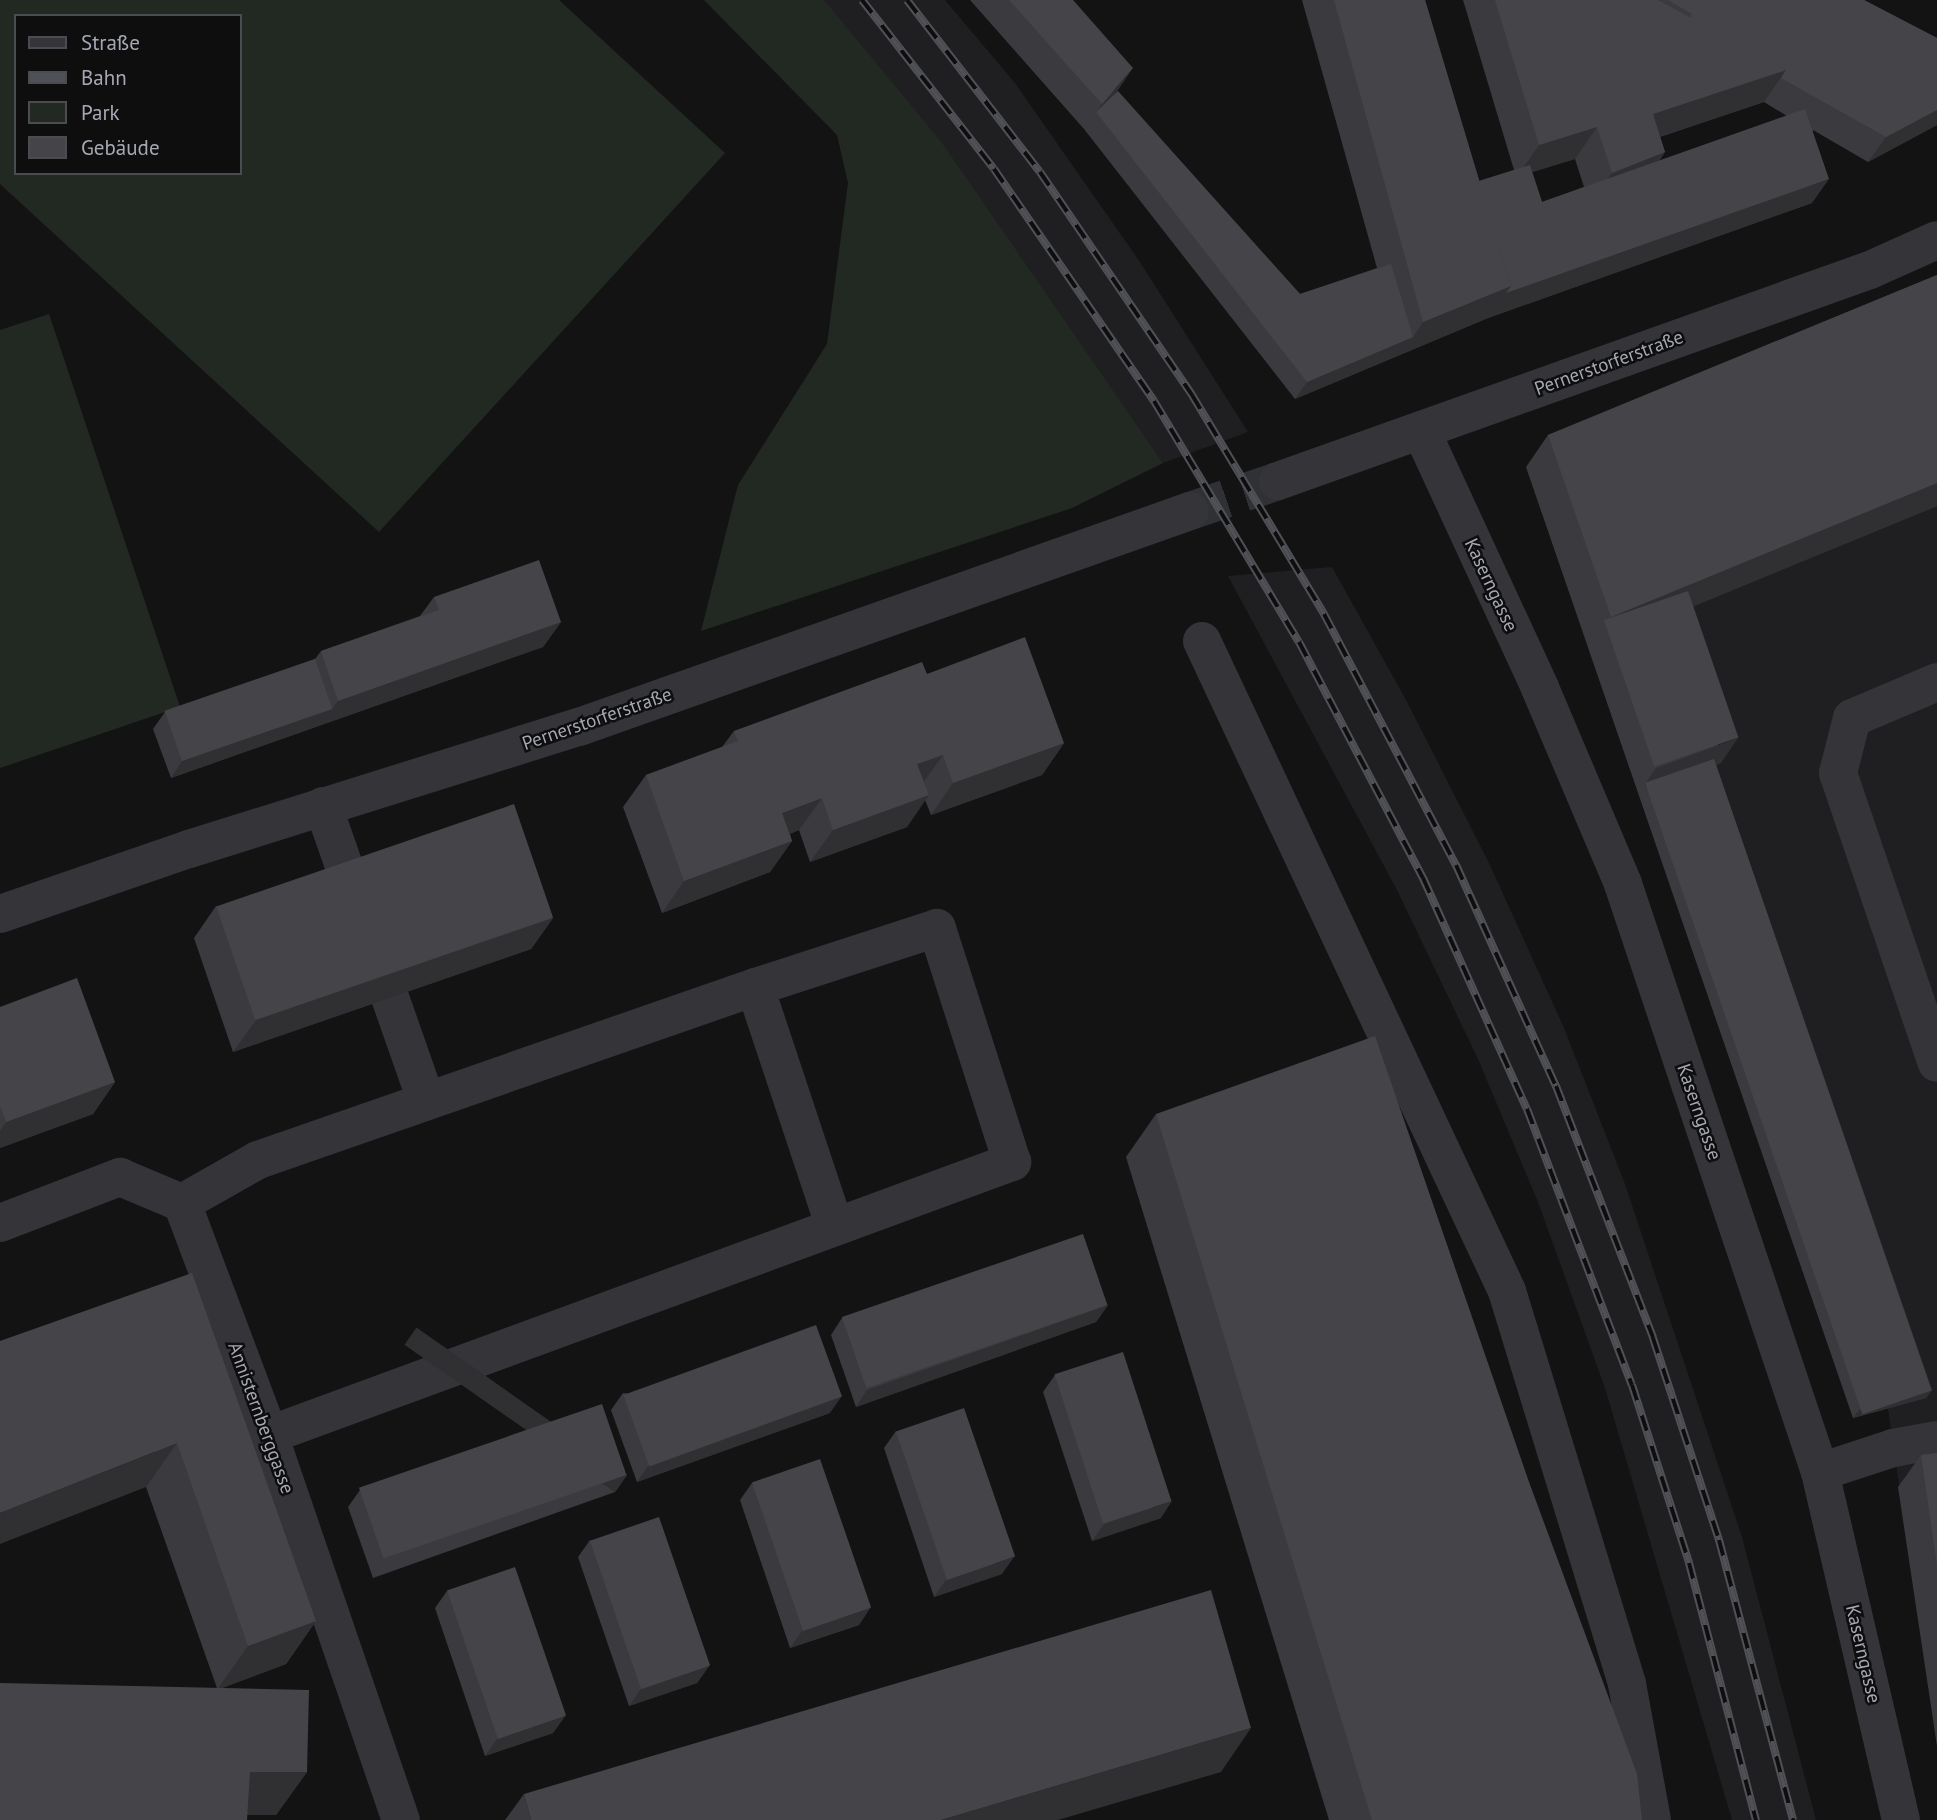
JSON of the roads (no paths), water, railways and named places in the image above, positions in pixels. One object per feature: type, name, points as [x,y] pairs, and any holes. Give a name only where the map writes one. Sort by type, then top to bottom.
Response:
[{"type":"street","name":"Pernerstorferstraße","points":[[1278,481],[1871,270],[1937,240]]},
{"type":"street","name":"Kaserngasse","points":[[1421,430],[1540,688],[1623,884],[1820,1472],[1901,1820]]},
{"type":"street","name":"Pernerstorferstraße","points":[[0,914],[323,806],[579,727],[1190,511]]},
{"type":"street","points":[[1202,640],[1507,1291],[1627,1684],[1652,1820]]},
{"type":"street","points":[[1937,682],[1852,718],[1838,773],[1937,1063]]},
{"type":"street","points":[[323,806],[426,1100]]},
{"type":"street","points":[[0,1223],[120,1177],[182,1203],[258,1160],[755,987],[937,928],[1012,1162],[834,1225],[269,1435]]},
{"type":"street","points":[[755,987],[834,1225]]},
{"type":"street","name":"Annisternberggasse","points":[[182,1203],[269,1435],[401,1820]]},
{"type":"street","points":[[1820,1472],[1893,1448],[1937,1440]]},
{"type":"tunnel","points":[[1190,511],[1278,481]]},
{"type":"railway","points":[[862,0],[994,169],[1154,401],[1299,642],[1423,878],[1527,1109],[1632,1385],[1689,1563],[1756,1820]]},
{"type":"railway","points":[[907,0],[1040,172],[1192,395],[1324,614],[1456,865],[1556,1086],[1653,1338],[1719,1540],[1793,1820]]}]
